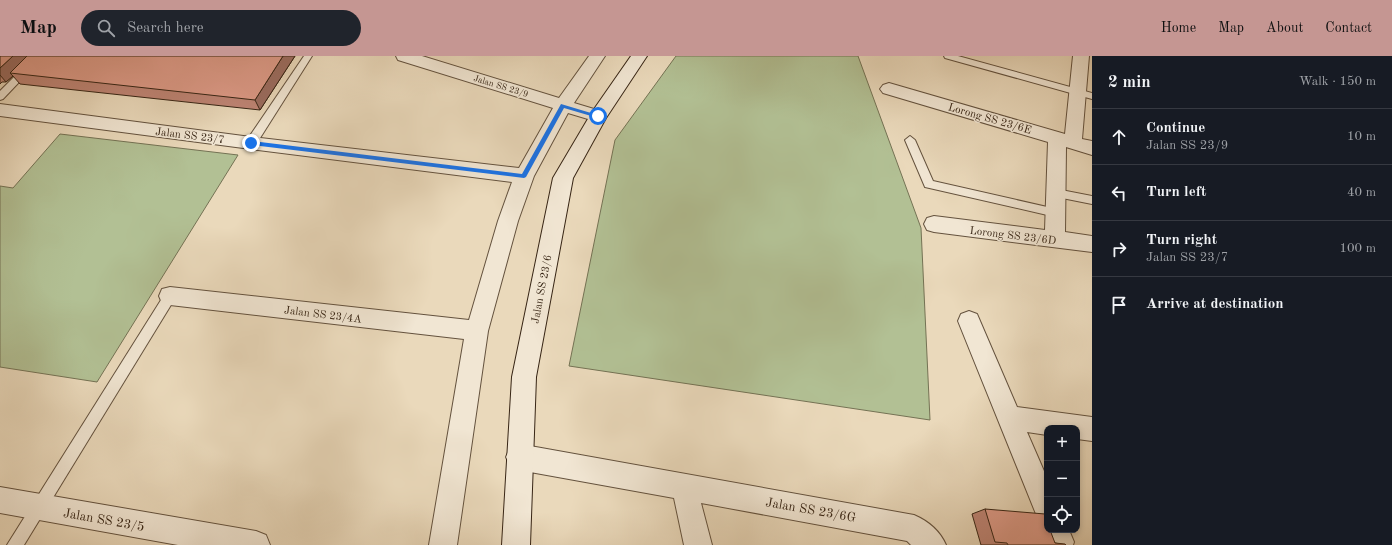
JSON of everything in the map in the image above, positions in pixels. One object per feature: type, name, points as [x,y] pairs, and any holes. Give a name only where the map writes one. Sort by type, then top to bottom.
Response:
[{"type":"street","name":"Jalan SS 23/9","points":[[404,56],[598,116]]},
{"type":"street","points":[[443,545],[477,331],[508,221],[524,176],[563,106],[598,56]]},
{"type":"street","name":"Jalan SS 23/6","points":[[516,545],[524,376],[563,178],[598,116],[639,56]]},
{"type":"street","points":[[1054,240],[1056,193],[1065,140],[1085,94],[1081,56]]},
{"type":"street","name":"Lorong SS 23/6E","points":[[889,89],[1092,148]]},
{"type":"street","name":"Jalan SS 23/7","points":[[0,110],[251,143],[524,176]]},
{"type":"street","name":"Lorong SS 23/6D","points":[[934,224],[1092,244]]},
{"type":"street","name":"Jalan SS 23/4A","points":[[170,296],[477,331]]},
{"type":"street","points":[[969,321],[1044,503]]},
{"type":"street","points":[[1010,418],[1092,429]]},
{"type":"street","name":"Jalan SS 23/6G","points":[[519,457],[914,529],[932,545]]},
{"type":"street","points":[[684,486],[698,545]]},
{"type":"street","name":"Jalan SS 23/5","points":[[0,500],[38,508],[256,545]]},
{"type":"lane","points":[[0,97],[40,56]]},
{"type":"lane","points":[[251,143],[308,56]]},
{"type":"lane","points":[[948,56],[1085,94]]},
{"type":"lane","points":[[910,140],[929,184],[1056,213]]},
{"type":"lane","points":[[1056,193],[1092,200]]},
{"type":"lane","points":[[15,545],[170,296]]},
{"type":"green space","points":[[676,56],[858,56],[921,228],[930,420],[569,366],[615,140]]},
{"type":"green space","points":[[60,134],[238,155],[97,382],[0,367],[0,186],[13,188]]},
{"type":"building","points":[[0,56],[13,56],[0,68]]},
{"type":"building","points":[[27,56],[283,56],[255,100],[10,73]]},
{"type":"building","points":[[985,509],[1044,514],[1044,533],[1051,533],[1055,543],[1066,545],[1008,545],[1007,543],[995,542]]},
{"type":"route","points":[[251,143],[524,176],[563,106],[598,116]]}]
